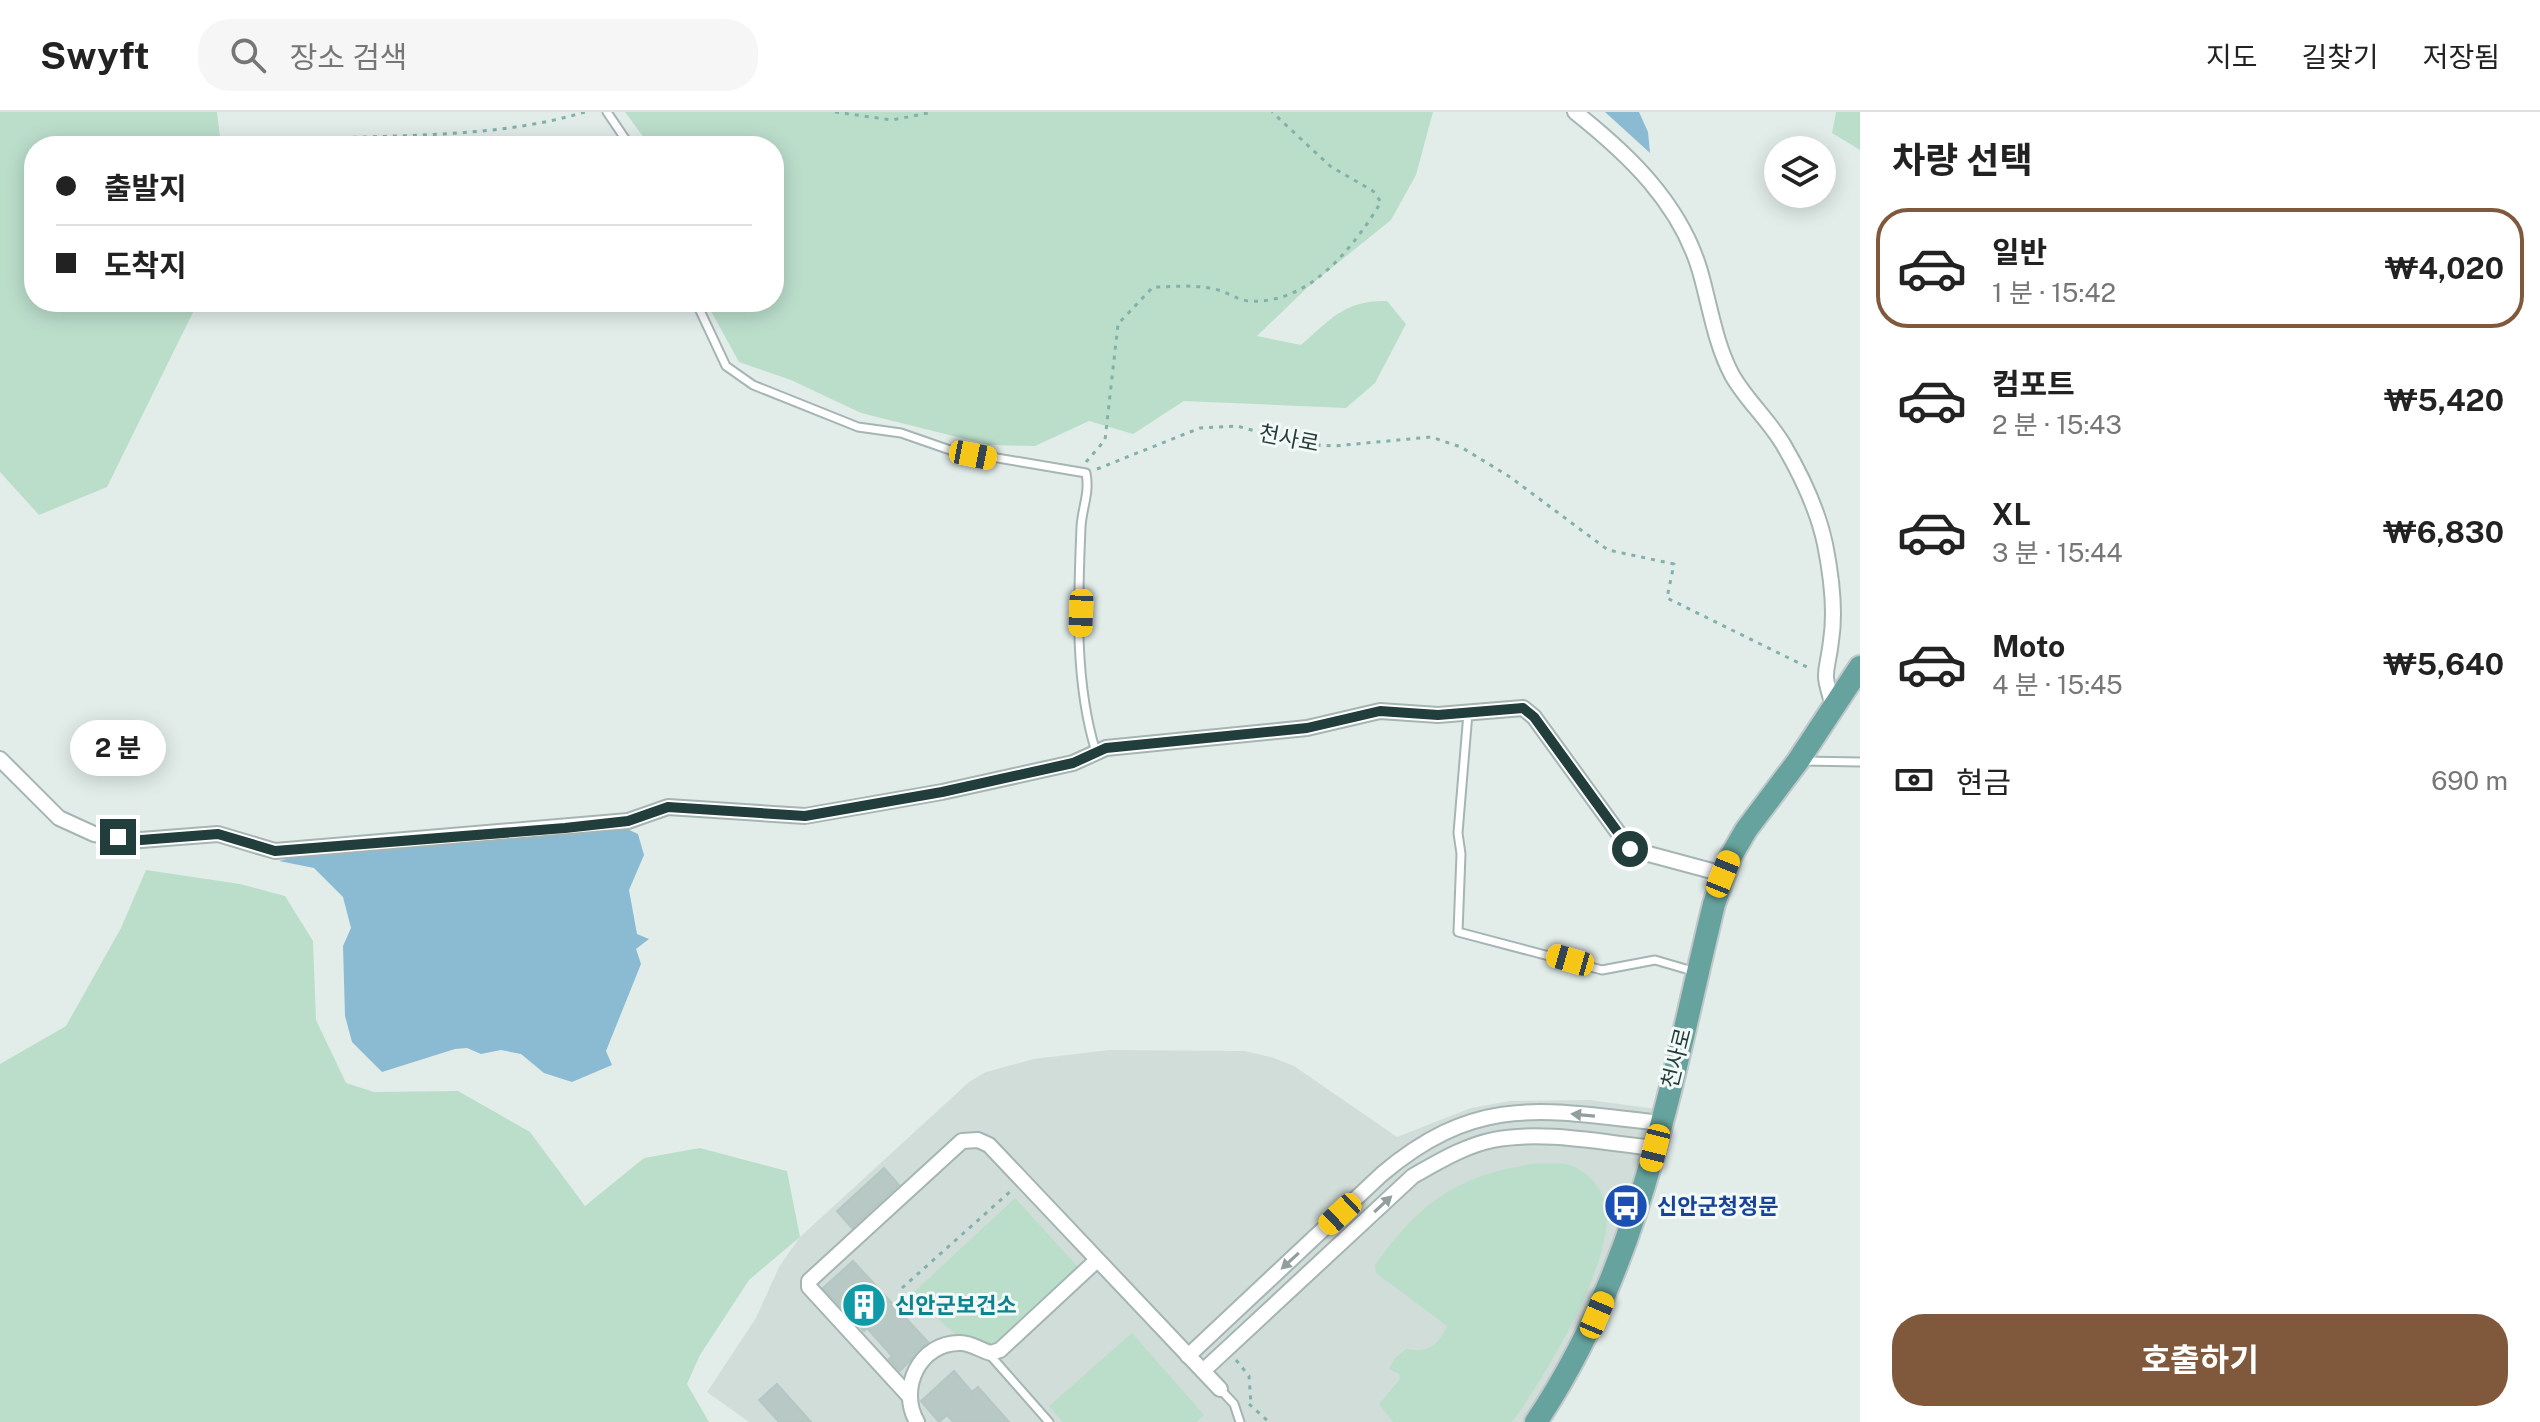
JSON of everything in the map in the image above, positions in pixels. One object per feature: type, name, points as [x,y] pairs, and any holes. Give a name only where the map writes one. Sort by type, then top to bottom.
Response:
[{"type":"main road","name":"천사로","points":[[1536,1422],[1570,1370],[1597,1315],[1640,1207],[1723,874],[1746,830],[1798,761],[1860,667]]},
{"type":"street","points":[[1575,112],[1618,146],[1660,192],[1700,269],[1722,355],[1734,379],[1782,443],[1809,498],[1824,541],[1831,580],[1832,640],[1823,674],[1833,705]]},
{"type":"street","points":[[0,759],[59,818],[94,834],[141,840],[218,834],[275,851],[612,823],[668,807],[805,816],[942,792],[1073,763],[1106,748],[1307,728],[1380,711],[1438,715],[1523,708],[1534,717],[1630,849],[1723,874]]},
{"type":"street","points":[[1188,1356],[1382,1174],[1412,1149],[1450,1128],[1491,1114],[1527,1110],[1660,1123]]},
{"type":"street","points":[[1203,1371],[1413,1176],[1451,1155],[1492,1140],[1528,1137],[1655,1148]]},
{"type":"street","points":[[909,1396],[809,1287],[809,1281],[962,1141],[978,1140],[989,1145],[1220,1389]]},
{"type":"street","points":[[917,1422],[909,1408],[908,1385],[917,1367],[946,1345],[963,1343],[987,1352],[1000,1350],[1097,1260]]},
{"type":"lane","points":[[607,112],[623,136]]},
{"type":"lane","points":[[701,312],[726,366],[753,385],[858,427],[901,433],[950,450],[1082,473],[1089,487],[1081,523],[1079,665],[1085,715],[1096,752]]},
{"type":"lane","points":[[1468,713],[1458,833],[1461,854],[1458,932],[1602,970],[1655,960],[1697,972]]},
{"type":"lane","points":[[1798,761],[1860,762]]},
{"type":"lane","points":[[987,1352],[1049,1422]]},
{"type":"lane","points":[[1220,1389],[1239,1418]]},
{"type":"path","points":[[413,136],[546,124],[585,112]]},
{"type":"path","points":[[835,112],[892,120],[933,112]]},
{"type":"path","points":[[1082,473],[1105,440],[1118,324],[1153,287],[1210,288],[1246,301],[1278,299],[1302,288],[1354,246],[1381,202],[1373,191],[1330,166],[1272,112]]},
{"type":"path","name":"천사로","points":[[1082,473],[1200,428],[1237,426],[1303,444],[1334,446],[1431,437],[1461,447],[1510,477],[1608,550],[1674,564],[1667,598],[1823,674]]},
{"type":"path","points":[[902,1288],[1023,1180]]},
{"type":"path","points":[[1239,1418],[1251,1404],[1269,1422]]},
{"type":"shaded area","points":[[1109,1050],[1245,1051],[1274,1058],[1294,1066],[1397,1137],[1471,1108],[1510,1101],[1590,1100],[1656,1109],[1644,1159],[1583,1327],[1524,1422],[749,1422],[707,1392],[756,1318],[779,1267],[800,1237],[969,1082],[986,1072],[1034,1059]]},
{"type":"green space","points":[[0,112],[217,112],[220,136],[24,136],[24,312],[193,312],[107,487],[39,515],[0,472]]},
{"type":"green space","points":[[625,112],[1433,112],[1416,175],[1391,220],[1308,287],[1257,336],[1301,345],[1330,319],[1349,308],[1387,301],[1406,324],[1375,383],[1346,408],[1184,401],[1133,434],[1089,421],[1035,446],[989,445],[861,413],[791,380],[739,362],[712,312],[784,312],[784,136],[643,136]]},
{"type":"green space","points":[[1836,112],[1860,112],[1860,150],[1832,133]]},
{"type":"green space","points":[[146,870],[240,884],[285,896],[313,941],[316,1020],[346,1083],[374,1092],[458,1091],[530,1132],[585,1206],[644,1158],[700,1148],[787,1171],[800,1237],[749,1280],[700,1355],[687,1384],[709,1422],[0,1422],[0,1064],[66,1026],[121,928]]},
{"type":"green space","points":[[1532,1164],[1565,1164],[1581,1170],[1600,1191],[1607,1210],[1598,1261],[1558,1350],[1512,1422],[1393,1422],[1379,1404],[1400,1379],[1399,1374],[1389,1369],[1395,1358],[1406,1349],[1421,1350],[1431,1346],[1440,1339],[1447,1326],[1376,1273],[1375,1265],[1407,1225],[1442,1196],[1482,1176]]},
{"type":"green space","points":[[1015,1198],[1078,1267],[995,1345],[970,1342],[949,1329],[914,1292]]},
{"type":"green space","points":[[1132,1333],[1204,1415],[1196,1422],[1063,1422],[1049,1406]]},
{"type":"water","points":[[1605,112],[1639,112],[1648,132],[1650,153]]},
{"type":"water","points":[[625,828],[638,834],[644,855],[629,890],[637,934],[649,939],[636,949],[641,964],[606,1051],[612,1065],[572,1082],[544,1073],[521,1054],[501,1050],[481,1054],[467,1048],[382,1072],[352,1042],[345,1016],[343,946],[351,928],[343,897],[314,868],[279,861],[305,854]]},
{"type":"building","points":[[884,1168],[899,1185],[852,1228],[837,1211]]},
{"type":"building","name":"신안군보건소","points":[[853,1261],[928,1342],[900,1371],[889,1359],[892,1356],[867,1328],[864,1331],[823,1288]]},
{"type":"building","points":[[954,1371],[972,1392],[978,1387],[1009,1422],[953,1422],[947,1415],[939,1422],[921,1401]]},
{"type":"building","points":[[777,1384],[811,1422],[779,1422],[759,1400]]},
{"type":"place","name":"신안군청정문","points":[[1626,1206]]},
{"type":"place","name":"신안군보건소","points":[[864,1305]]},
{"type":"route","points":[[118,837],[141,840],[218,834],[275,851],[304,846],[628,821],[668,807],[805,816],[942,792],[1073,763],[1106,748],[1307,728],[1380,711],[1438,715],[1523,708],[1534,717],[1630,849]]}]
